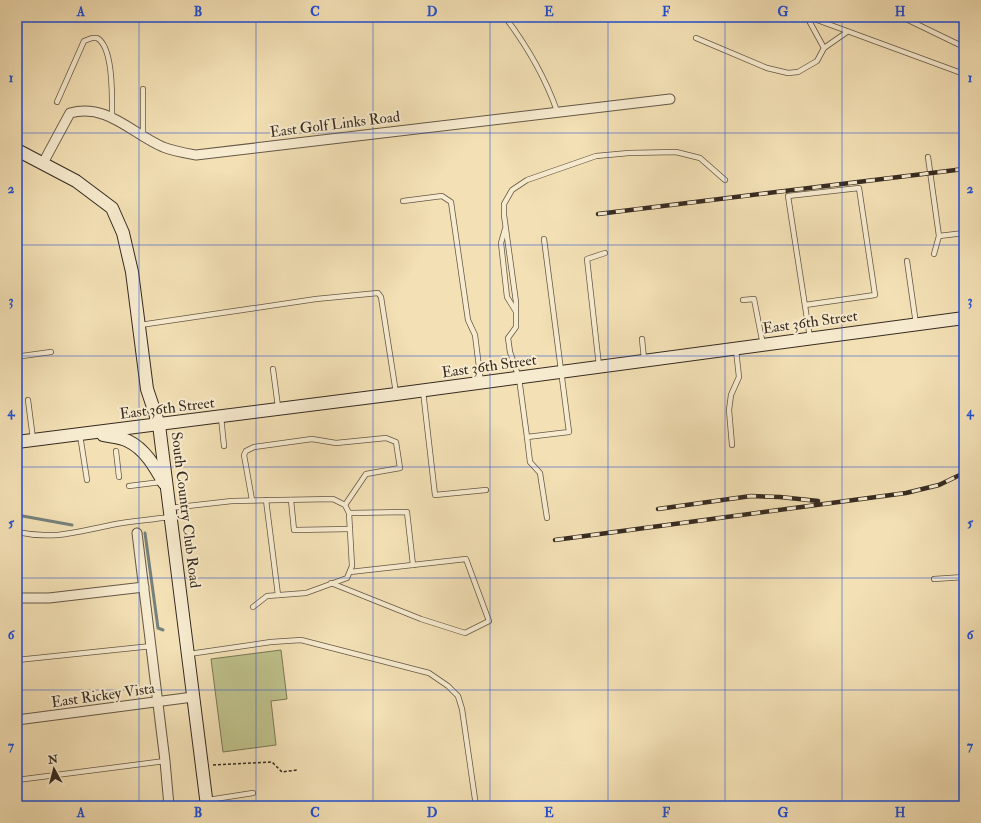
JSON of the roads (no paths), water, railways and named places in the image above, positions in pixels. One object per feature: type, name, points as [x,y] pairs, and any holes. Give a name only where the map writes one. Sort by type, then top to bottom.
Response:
[{"type":"main road","name":"South Country Club Road","points":[[17,150],[76,181],[112,208],[122,233],[132,272],[147,389],[159,425],[165,484],[170,512],[207,803]]},
{"type":"main road","name":"East 36th Street","points":[[17,442],[481,383],[964,318]]},
{"type":"main road","points":[[94,433],[127,440],[144,453],[165,484]]},
{"type":"street","name":"East Golf Links Road","points":[[43,163],[70,113],[82,110],[101,112],[164,147],[196,155],[557,111],[670,99]]},
{"type":"street","points":[[137,533],[152,646],[169,806]]},
{"type":"street","points":[[17,598],[49,598],[144,586]]},
{"type":"street","name":"East Rickey Vista","points":[[17,720],[193,697]]},
{"type":"lane","points":[[505,17],[530,54],[557,111]]},
{"type":"lane","points":[[808,17],[964,74]]},
{"type":"lane","points":[[808,17],[824,48]]},
{"type":"lane","points":[[902,17],[964,47]]},
{"type":"lane","points":[[696,38],[767,68],[788,72],[798,72],[818,61],[824,48],[847,32]]},
{"type":"lane","points":[[57,102],[84,42],[92,38],[97,38],[105,46],[110,65],[112,118]]},
{"type":"lane","points":[[143,89],[144,137]]},
{"type":"lane","points":[[547,518],[540,473],[530,462],[519,378],[510,352],[508,338],[516,327],[516,312],[504,204],[512,190],[527,180],[596,156],[629,153],[676,152],[700,158],[725,180]]},
{"type":"lane","points":[[928,157],[939,236],[934,254]]},
{"type":"lane","points":[[805,305],[875,295],[859,188],[788,196],[810,338]]},
{"type":"lane","points":[[403,202],[442,196],[451,202],[468,320],[475,335],[481,383]]},
{"type":"lane","points":[[506,226],[501,244],[507,297],[516,312]]},
{"type":"lane","points":[[939,236],[964,233]]},
{"type":"lane","points":[[527,438],[569,432],[544,239]]},
{"type":"lane","points":[[599,367],[587,260],[605,253]]},
{"type":"lane","points":[[907,260],[916,324]]},
{"type":"lane","points":[[138,325],[316,299],[378,293],[381,297],[396,394]]},
{"type":"lane","points":[[743,300],[754,299],[763,345]]},
{"type":"lane","points":[[642,339],[644,361]]},
{"type":"lane","points":[[732,445],[728,410],[732,391],[739,377],[736,348]]},
{"type":"lane","points":[[22,356],[51,352]]},
{"type":"lane","points":[[273,369],[278,409]]},
{"type":"lane","points":[[423,390],[435,495],[486,490]]},
{"type":"lane","points":[[28,400],[34,440]]},
{"type":"lane","points":[[221,417],[224,446]]},
{"type":"lane","points":[[80,435],[87,480]]},
{"type":"lane","points":[[252,500],[244,455],[246,451],[254,447],[312,439],[336,443],[386,438],[396,442],[400,468],[366,474],[344,505]]},
{"type":"lane","points":[[116,451],[119,477]]},
{"type":"lane","points":[[129,486],[165,484]]},
{"type":"lane","points":[[17,532],[32,536],[66,536],[170,512],[191,504],[252,500],[333,499],[344,505],[350,514],[352,566],[347,578],[306,593],[268,596],[253,607]]},
{"type":"lane","points":[[266,500],[278,595]]},
{"type":"lane","points":[[291,500],[294,530],[350,529]]},
{"type":"lane","points":[[350,514],[407,512],[413,565]]},
{"type":"lane","points":[[331,583],[421,619],[466,633],[489,621],[466,559],[350,572]]},
{"type":"lane","points":[[934,579],[964,577]]},
{"type":"lane","points":[[188,654],[271,642],[300,640],[429,673],[448,686],[458,696],[462,709],[476,806]]},
{"type":"lane","points":[[17,660],[152,646]]},
{"type":"lane","points":[[17,780],[165,761]]},
{"type":"lane","points":[[207,803],[253,793]]},
{"type":"waterway","points":[[17,515],[72,525]]},
{"type":"waterway","points":[[145,533],[158,628],[163,630]]},
{"type":"railway","points":[[598,214],[964,169]]},
{"type":"railway","points":[[555,540],[906,493],[939,485],[964,473]]},
{"type":"railway","points":[[658,509],[751,496],[818,501]]}]
